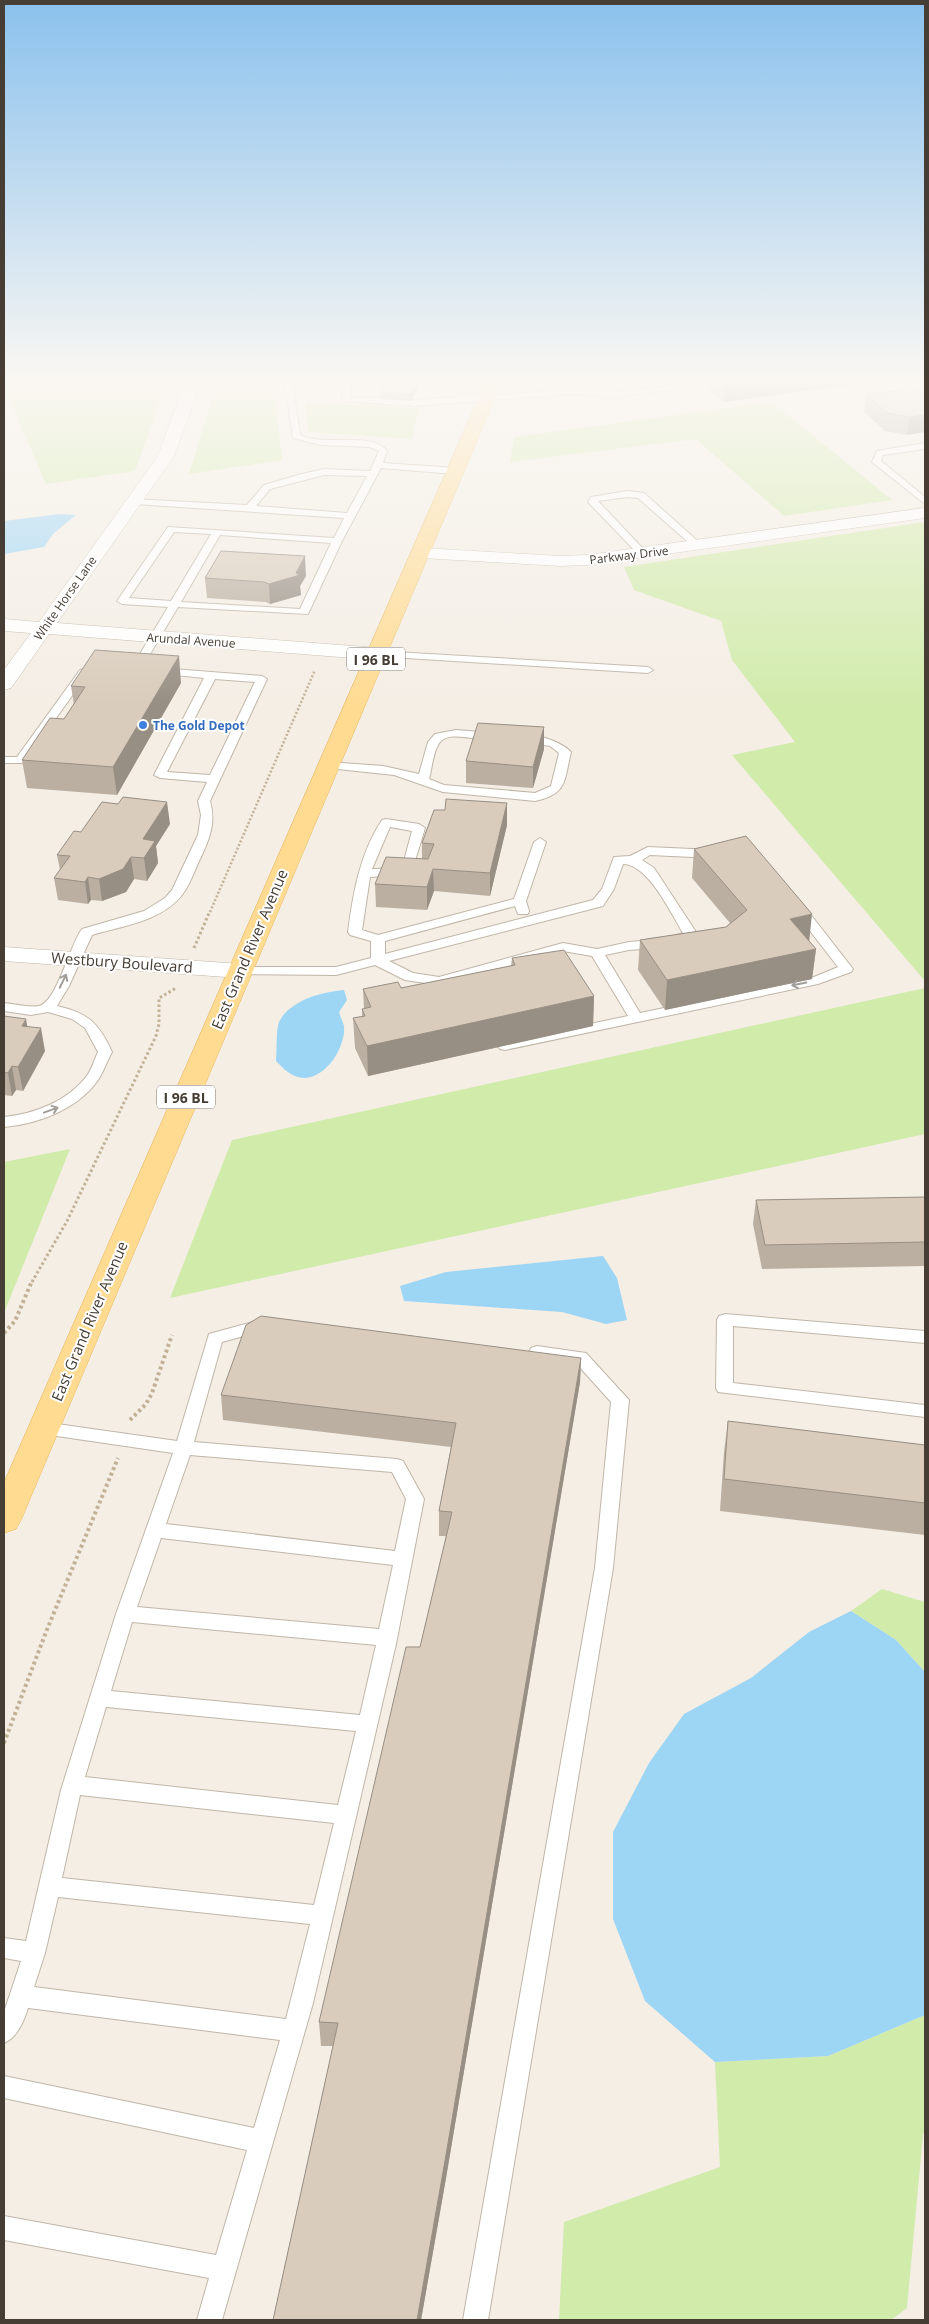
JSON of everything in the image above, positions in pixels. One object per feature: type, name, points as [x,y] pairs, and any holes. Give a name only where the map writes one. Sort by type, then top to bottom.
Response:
[{"type":"main road","name":"East Grand River Avenue","points":[[4,1520],[448,487]]},
{"type":"street","name":"White Horse Lane","points":[[4,684],[144,487]]},
{"type":"street","name":"Parkway Drive","points":[[421,553],[560,561],[642,554],[925,513]]},
{"type":"street","name":"Arundal Avenue","points":[[4,625],[378,654]]},
{"type":"street","name":"Westbury Boulevard","points":[[4,954],[240,972]]},
{"type":"lane","points":[[250,508],[266,487]]},
{"type":"lane","points":[[286,492],[289,487]]},
{"type":"lane","points":[[337,541],[171,529],[122,601],[304,612],[337,541],[366,487]]},
{"type":"lane","points":[[908,487],[925,501]]},
{"type":"lane","points":[[642,554],[593,502],[594,499],[627,494],[641,495],[698,546]]},
{"type":"lane","points":[[134,501],[250,508],[277,506],[350,516]]},
{"type":"lane","points":[[50,1005],[74,960],[81,939],[87,932],[142,916],[160,907],[177,893],[207,832],[209,814],[204,800],[262,678],[131,668],[155,637],[217,532]]},
{"type":"lane","points":[[378,654],[648,670]]},
{"type":"lane","points":[[4,760],[20,761],[89,665],[98,666]]},
{"type":"lane","points":[[210,675],[160,775],[214,779]]},
{"type":"lane","points":[[328,765],[377,769],[417,777],[423,781],[437,788],[535,797],[545,795],[556,788],[564,752],[560,747],[546,740],[447,734],[439,736],[432,744],[423,781]]},
{"type":"lane","points":[[366,873],[407,871],[419,828],[386,823],[380,833],[358,894],[355,932],[378,939],[520,902]]},
{"type":"lane","points":[[526,922],[520,902],[540,842]]},
{"type":"lane","points":[[240,972],[336,971],[598,903],[608,889],[618,860],[633,860],[648,851],[727,854]]},
{"type":"lane","points":[[378,960],[410,977],[439,980],[563,947],[597,953],[629,946],[668,943],[691,935],[650,871],[633,860]]},
{"type":"lane","points":[[505,1046],[818,980],[846,969],[792,901]]},
{"type":"lane","points":[[378,939],[378,960]]},
{"type":"lane","points":[[597,953],[636,1018]]},
{"type":"lane","points":[[4,1007],[36,1010],[50,1005],[76,1014],[97,1031],[104,1052],[92,1080],[56,1109],[13,1122],[4,1122]]},
{"type":"lane","points":[[925,1337],[725,1320],[724,1388],[925,1411]]},
{"type":"lane","points":[[280,1324],[270,1323],[215,1338],[184,1448],[126,1614],[73,1785],[34,1953],[11,2013],[294,2031]]},
{"type":"lane","points":[[475,2320],[604,1568],[620,1400],[580,1357],[522,1351]]},
{"type":"lane","points":[[43,1428],[184,1448],[397,1466],[415,1499],[388,1638],[294,2031],[209,2320]]},
{"type":"lane","points":[[155,1530],[403,1559]]},
{"type":"lane","points":[[126,1614],[388,1638]]},
{"type":"lane","points":[[100,1698],[367,1724]]},
{"type":"lane","points":[[73,1785],[346,1815]]},
{"type":"lane","points":[[50,1886],[322,1916]]},
{"type":"lane","points":[[4,1948],[34,1953]]},
{"type":"lane","points":[[4,2087],[261,2141]]},
{"type":"lane","points":[[4,2228],[224,2269]]},
{"type":"path","points":[[192,952],[324,650]]},
{"type":"path","points":[[4,1333],[15,1321],[33,1279],[73,1208],[156,1036],[159,1024],[159,998],[161,995],[173,991],[179,983]]},
{"type":"path","points":[[130,1418],[146,1404],[152,1393],[172,1336]]},
{"type":"path","points":[[4,1743],[46,1632],[103,1493],[117,1464]]},
{"type":"green space","points":[[751,487],[877,487],[892,500],[784,516]]},
{"type":"green space","points":[[925,522],[925,981],[732,755],[795,742],[732,660],[721,621],[634,590],[624,567]]},
{"type":"green space","points":[[925,988],[925,1134],[170,1298],[232,1140]]},
{"type":"green space","points":[[70,1149],[4,1313],[4,1162]]},
{"type":"green space","points":[[882,1589],[925,1602],[925,1672],[896,1640],[851,1611]]},
{"type":"green space","points":[[925,2015],[925,2131],[923,2134],[907,2308],[891,2320],[559,2320],[564,2222],[720,2167],[715,2062],[828,2056]]},
{"type":"water","points":[[60,514],[76,515],[53,534],[44,547],[4,554],[4,521]]},
{"type":"water","points":[[344,990],[347,1000],[339,1012],[344,1026],[344,1034],[334,1059],[321,1072],[313,1076],[300,1078],[289,1073],[276,1061],[278,1025],[284,1014],[307,998]]},
{"type":"water","points":[[603,1256],[617,1278],[627,1320],[606,1324],[562,1312],[404,1301],[400,1286],[446,1272]]},
{"type":"water","points":[[851,1611],[896,1640],[925,1672],[925,2015],[828,2056],[715,2062],[645,2001],[613,1919],[613,1832],[649,1763],[684,1714],[751,1678],[809,1632]]},
{"type":"building","points":[[221,551],[305,556],[296,573],[300,575],[269,584],[264,582],[205,578]]},
{"type":"building","points":[[95,650],[179,656],[113,767],[22,760],[50,718],[64,719],[85,687],[71,686]]},
{"type":"building","points":[[478,723],[544,727],[533,767],[466,761]]},
{"type":"building","points":[[123,797],[167,802],[143,839],[155,841],[144,858],[131,857],[123,869],[99,879],[88,877],[85,882],[54,878],[70,856],[57,855],[74,831],[81,832],[102,802],[118,804]]},
{"type":"building","points":[[446,799],[507,803],[490,873],[433,869],[427,887],[375,884],[386,857],[428,859],[434,844],[422,843],[434,810],[445,810]]},
{"type":"building","points":[[746,836],[812,914],[790,919],[816,949],[667,980],[640,940],[726,927],[747,910],[694,849]]},
{"type":"building","points":[[564,950],[594,996],[367,1046],[353,1018],[365,1016],[362,1009],[371,1007],[363,989],[398,982],[401,988],[515,965],[512,958]]},
{"type":"building","points":[[4,1016],[26,1019],[22,1026],[41,1028],[18,1067],[12,1066],[8,1073],[4,1072]]},
{"type":"building","points":[[925,1197],[925,1242],[765,1245],[756,1200]]},
{"type":"building","points":[[261,1316],[581,1358],[417,2320],[273,2320],[338,2023],[319,2022],[406,1647],[420,1647],[452,1512],[439,1511],[456,1423],[221,1395],[246,1325]]},
{"type":"building","points":[[728,1421],[925,1445],[925,1503],[724,1479]]},
{"type":"place","name":"The Gold Depot","points":[[143,725]]}]
